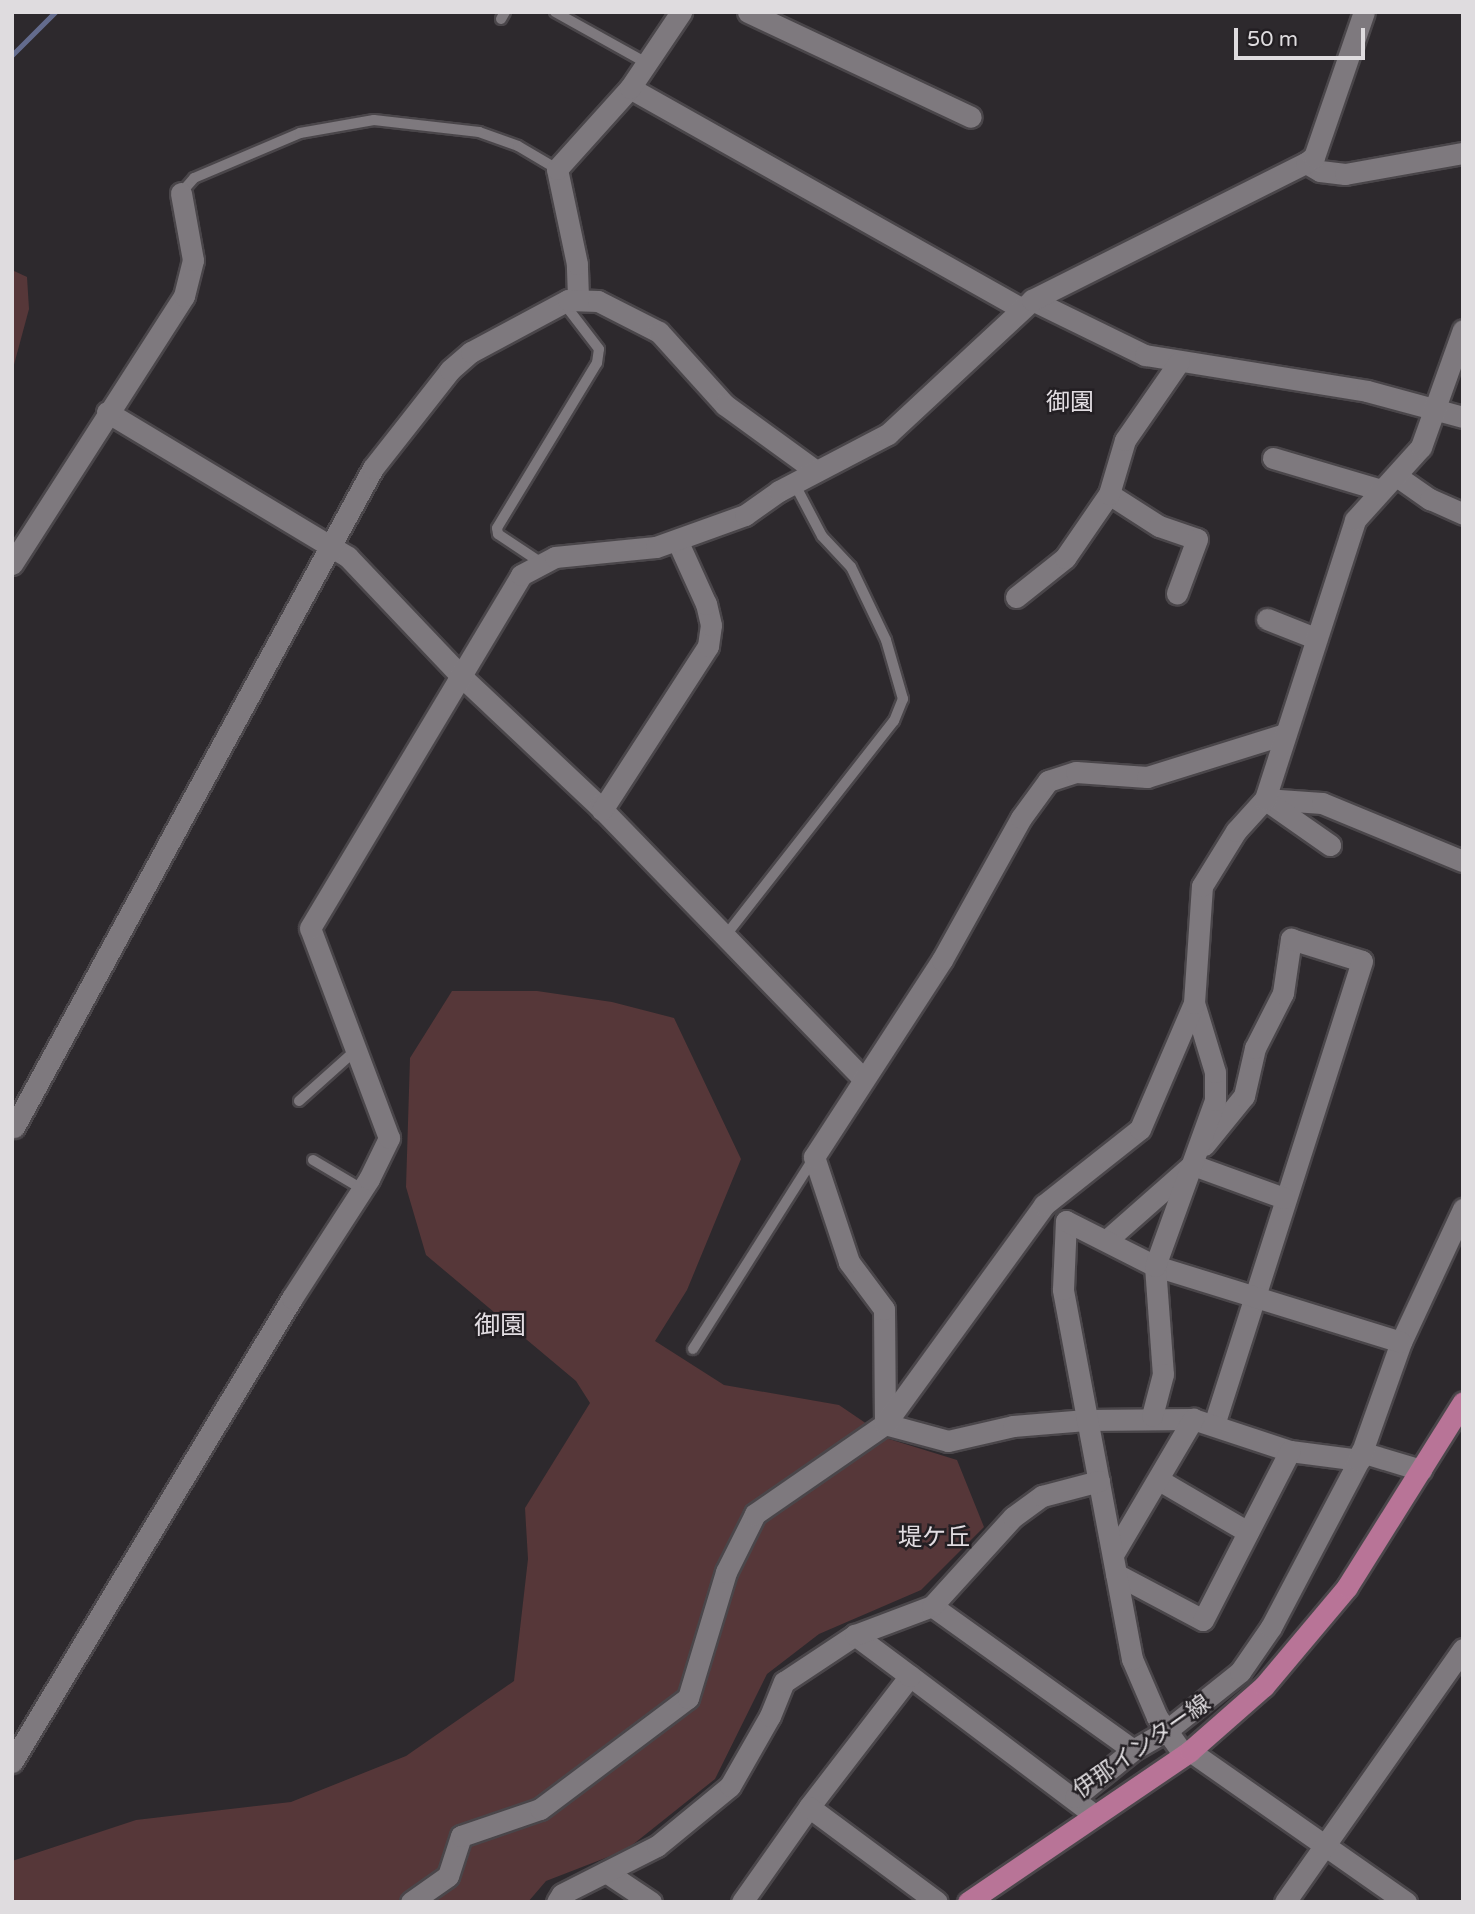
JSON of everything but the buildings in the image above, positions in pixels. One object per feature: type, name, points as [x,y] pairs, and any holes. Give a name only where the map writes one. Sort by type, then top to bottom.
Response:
[{"type":"main road","name":"伊那インター線","points":[[968,1902],[1093,1814],[1187,1753],[1228,1720],[1308,1638],[1347,1587],[1463,1402]]},
{"type":"street","points":[[571,300],[577,264],[557,169],[630,88],[681,12]]},
{"type":"street","points":[[748,12],[971,117]]},
{"type":"street","points":[[12,1762],[362,1189],[389,1139],[358,1048],[310,928],[521,575],[555,557],[656,547],[745,514],[794,483],[888,434],[1027,304],[1306,163],[1314,157],[1364,12]]},
{"type":"street","points":[[630,88],[1027,304],[1146,355],[1367,391],[1463,418]]},
{"type":"street","points":[[1306,163],[1320,171],[1345,174],[1463,153]]},
{"type":"street","points":[[12,564],[107,412],[184,296],[193,260],[181,193]]},
{"type":"street","points":[[14,1127],[373,468],[450,370],[471,352],[571,300],[598,301],[659,332],[725,405],[816,471]]},
{"type":"street","points":[[411,1902],[448,1876],[461,1836],[540,1810],[688,1698],[726,1572],[755,1514],[885,1424],[1044,1205],[1140,1129],[1194,1003],[1202,886],[1236,831],[1265,799],[1282,735],[1355,520],[1421,447],[1431,408],[1463,330]]},
{"type":"street","points":[[1016,597],[1065,558],[1109,494],[1125,440],[1179,362]]},
{"type":"street","points":[[107,412],[333,545],[461,676],[602,810],[863,1078]]},
{"type":"street","points":[[1273,458],[1389,483],[1463,514]]},
{"type":"street","points":[[1109,494],[1159,526],[1196,539],[1177,593]]},
{"type":"street","points":[[602,810],[708,646],[711,625],[706,604],[677,540]]},
{"type":"street","points":[[1267,620],[1315,638]]},
{"type":"street","points":[[885,1424],[884,1309],[849,1262],[814,1157],[863,1078],[943,960],[1021,818],[1048,781],[1076,772],[1147,777],[1282,735]]},
{"type":"street","points":[[1265,799],[1330,845]]},
{"type":"street","points":[[1265,799],[1322,803],[1463,861]]},
{"type":"street","points":[[1107,1240],[1195,1159],[1244,1096],[1255,1048],[1283,993],[1291,939],[1362,961],[1253,1297],[1204,1422],[1159,1480],[1114,1553]]},
{"type":"street","points":[[1152,1416],[1163,1374],[1155,1266],[1215,1100],[1215,1072],[1194,1003]]},
{"type":"street","points":[[1195,1159],[1284,1198]]},
{"type":"street","points":[[1044,1205],[1066,1221],[1155,1266],[1401,1342]]},
{"type":"street","points":[[1075,1797],[1133,1750],[1166,1731],[1240,1672],[1271,1627],[1360,1456],[1401,1342],[1463,1209]]},
{"type":"street","points":[[1066,1221],[1063,1289],[1132,1659],[1142,1690],[1166,1731],[1187,1753],[1326,1844],[1406,1902]]},
{"type":"street","points":[[885,1424],[948,1441],[1013,1426],[1152,1416],[1204,1422],[1290,1451],[1360,1456],[1421,1470]]},
{"type":"street","points":[[1116,1574],[1203,1620],[1290,1451]]},
{"type":"street","points":[[557,1902],[562,1894],[657,1846],[730,1786],[785,1682],[855,1635],[932,1606],[1013,1517],[1042,1496],[1099,1480]]},
{"type":"street","points":[[1159,1480],[1248,1532]]},
{"type":"street","points":[[932,1606],[1133,1750]]},
{"type":"street","points":[[855,1635],[1075,1797],[1093,1814]]},
{"type":"street","points":[[1285,1902],[1463,1649]]},
{"type":"street","points":[[742,1902],[809,1807],[910,1676]]},
{"type":"street","points":[[809,1807],[937,1902]]},
{"type":"street","points":[[606,1872],[650,1902]]},
{"type":"lane","points":[[555,12],[645,62]]},
{"type":"lane","points":[[181,193],[194,178],[300,134],[373,120],[479,132],[518,146],[557,169]]},
{"type":"lane","points":[[542,564],[498,534],[497,528],[597,363],[599,349],[571,300]]},
{"type":"lane","points":[[726,935],[894,721],[903,699],[886,640],[851,567],[822,536],[794,483]]},
{"type":"lane","points":[[299,1101],[358,1048]]},
{"type":"lane","points":[[693,1349],[814,1157]]},
{"type":"lane","points":[[313,1160],[362,1189]]},
{"type":"shaded area","points":[[12,270],[27,277],[29,309],[12,372]]},
{"type":"shaded area","points":[[452,991],[537,991],[612,1002],[674,1018],[741,1159],[687,1290],[655,1341],[724,1385],[839,1405],[889,1439],[957,1460],[984,1527],[921,1590],[819,1634],[767,1674],[715,1779],[626,1850],[546,1881],[528,1902],[12,1902],[12,1861],[136,1820],[291,1802],[406,1756],[514,1681],[528,1559],[525,1508],[590,1403],[576,1381],[426,1255],[406,1187],[410,1058]]},
{"type":"waterway","points":[[12,55],[55,12]]},
{"type":"district","name":"御園","points":[[1070,403]]},
{"type":"district","name":"御園","points":[[500,1326]]},
{"type":"district","name":"堤ケ丘","points":[[934,1538]]}]
